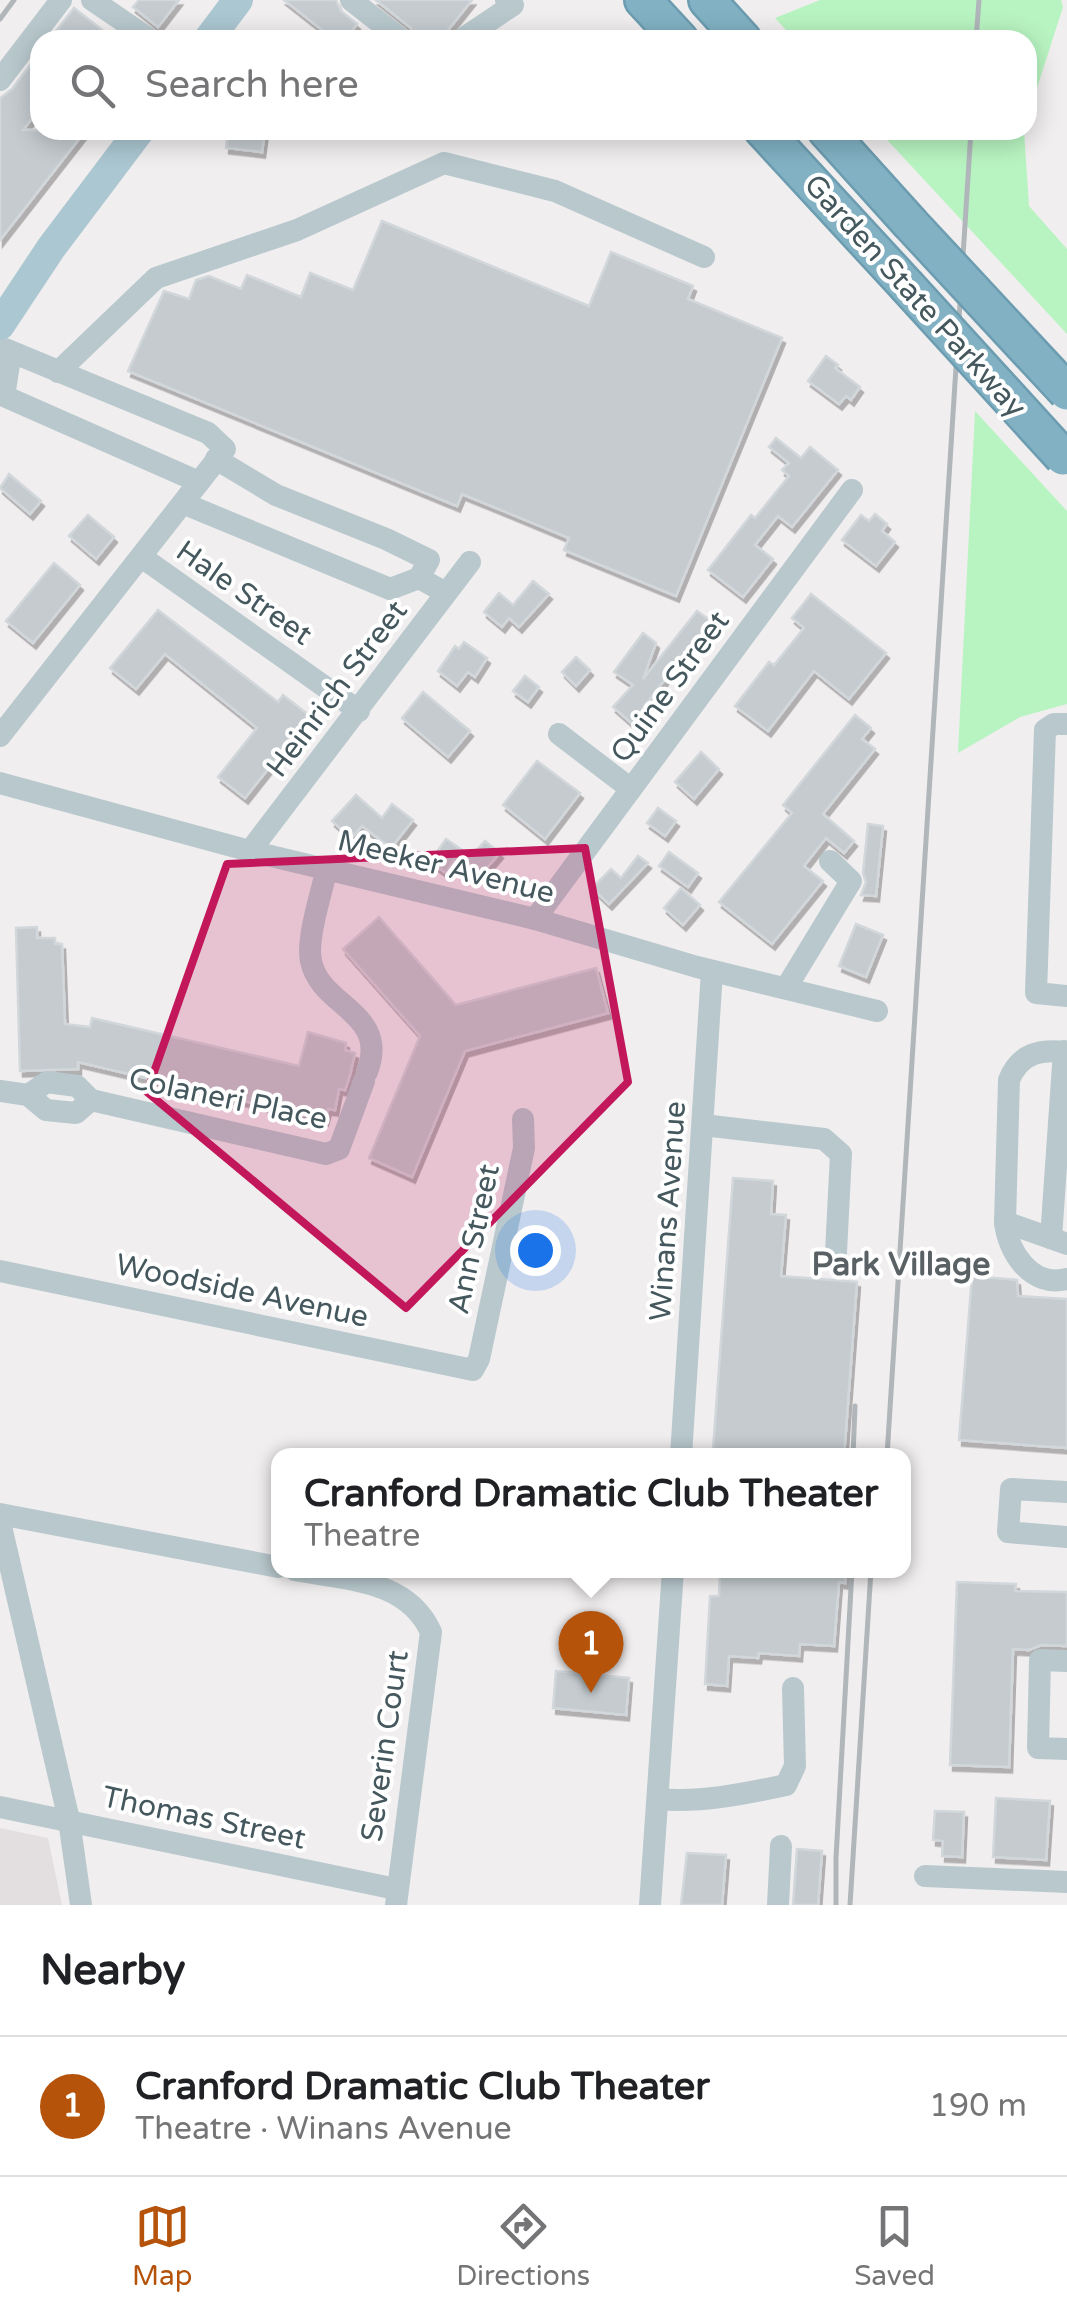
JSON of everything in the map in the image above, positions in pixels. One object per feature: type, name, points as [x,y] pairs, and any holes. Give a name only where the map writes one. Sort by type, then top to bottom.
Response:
[{"type":"highway","points":[[643,0],[671,30]]},
{"type":"highway","points":[[707,0],[734,30]]},
{"type":"highway","name":"Garden State Parkway","points":[[772,140],[1065,459]]},
{"type":"highway","name":"Garden State Parkway","points":[[835,140],[1067,392]]},
{"type":"main road","points":[[216,30],[238,0]]},
{"type":"main road","points":[[4,341],[51,248],[132,140]]},
{"type":"street","points":[[38,30],[61,0]]},
{"type":"street","points":[[92,0],[136,30]]},
{"type":"street","points":[[351,0],[389,30]]},
{"type":"street","points":[[476,30],[512,4],[506,0]]},
{"type":"street","points":[[0,80],[30,41]]},
{"type":"street","points":[[58,372],[156,278],[298,230],[444,164],[555,190],[704,257]]},
{"type":"street","points":[[184,504],[390,589],[419,578],[429,560],[276,495],[221,454],[208,433],[58,372],[4,341],[4,396],[199,482]]},
{"type":"street","name":"Hale Street","points":[[0,736],[221,454]]},
{"type":"street","name":"Quine Street","points":[[535,919],[852,490]]},
{"type":"street","name":"Hale Street","points":[[142,558],[360,711]]},
{"type":"street","name":"Heinrich Street","points":[[250,852],[470,562]]},
{"type":"street","points":[[419,578],[446,593]]},
{"type":"street","points":[[1067,724],[1054,724],[1045,730],[1055,762],[1036,993],[1067,996]]},
{"type":"street","points":[[559,734],[631,790]]},
{"type":"street","name":"Meeker Avenue","points":[[0,783],[250,852],[535,919],[712,970],[877,1011]]},
{"type":"street","points":[[786,988],[851,881],[830,861]]},
{"type":"street","name":"Colaneri Place","points":[[0,1091],[28,1095],[46,1082],[77,1086],[91,1100],[334,1154],[372,1060],[372,1043],[365,1026],[319,978],[310,962],[327,868]]},
{"type":"street","name":"Winans Avenue","points":[[682,1448],[712,970]]},
{"type":"street","points":[[1005,1222],[1059,1241],[1066,1052],[1032,1053],[1014,1068],[1009,1080],[1005,1222],[1007,1243],[1018,1261],[1047,1279],[1067,1279]]},
{"type":"street","name":"Ann Street","points":[[473,1370],[479,1359],[524,1148],[523,1118]]},
{"type":"street","points":[[704,1126],[824,1139],[841,1154],[836,1252]]},
{"type":"street","name":"Woodside Avenue","points":[[0,1272],[473,1370]]},
{"type":"street","points":[[1067,1492],[1011,1489],[1008,1532],[1067,1537]]},
{"type":"street","points":[[0,1514],[271,1566]]},
{"type":"street","points":[[0,1522],[68,1820],[81,1905]]},
{"type":"street","name":"Severin Court","points":[[336,1578],[406,1597],[424,1617],[431,1632],[396,1897]]},
{"type":"street","points":[[650,1905],[673,1578]]},
{"type":"street","points":[[1067,1660],[1040,1660],[1038,1748],[1067,1748]]},
{"type":"street","points":[[658,1799],[737,1795],[786,1785],[795,1766],[793,1688]]},
{"type":"street","name":"Thomas Street","points":[[0,1807],[396,1897]]},
{"type":"street","points":[[778,1905],[782,1846]]},
{"type":"street","points":[[925,1876],[1040,1893],[1067,1882]]},
{"type":"highlighted area","points":[[585,848],[628,1082],[406,1308],[147,1092],[227,864]]},
{"type":"shaded area","points":[[0,1828],[48,1838],[62,1905],[0,1905]]},
{"type":"green space","points":[[820,0],[1061,0],[1063,7],[1037,88],[1037,30],[786,30],[775,18]]},
{"type":"green space","points":[[887,140],[1025,140],[1029,206],[1067,249],[1067,334]]},
{"type":"green space","points":[[975,411],[1067,511],[1067,704],[1020,717],[958,753]]},
{"type":"building","points":[[139,0],[179,0],[158,27],[133,7]]},
{"type":"building","points":[[284,0],[336,0],[341,11],[357,24],[352,30],[322,30]]},
{"type":"building","points":[[376,0],[472,0],[448,30],[411,28]]},
{"type":"building","points":[[74,8],[102,30],[57,30]]},
{"type":"building","points":[[30,65],[30,121],[23,130],[30,130],[30,140],[78,140],[0,240],[0,98]]},
{"type":"building","points":[[227,140],[264,140],[262,152],[226,148]]},
{"type":"building","points":[[382,221],[589,306],[611,252],[693,286],[688,299],[782,338],[676,596],[564,550],[569,538],[462,494],[457,506],[128,371],[164,291],[189,299],[196,280],[209,276],[241,289],[247,275],[301,297],[310,273],[353,290]]},
{"type":"building","points":[[826,356],[860,387],[851,400],[846,396],[839,404],[808,381]]},
{"type":"building","points":[[776,438],[801,458],[810,447],[838,470],[792,527],[778,516],[755,545],[773,559],[743,597],[708,570],[751,515],[755,518],[789,476],[782,470],[789,463],[769,447]]},
{"type":"building","points":[[9,474],[41,501],[30,514],[0,488]]},
{"type":"building","points":[[875,514],[887,524],[882,531],[895,542],[876,566],[842,540],[861,515],[869,521]]},
{"type":"building","points":[[88,515],[114,537],[96,559],[69,536]]},
{"type":"building","points":[[54,563],[80,585],[33,643],[6,621]]},
{"type":"building","points":[[533,581],[549,594],[519,627],[509,618],[502,627],[484,612],[499,593],[513,605]]},
{"type":"building","points":[[811,594],[886,653],[849,699],[814,671],[768,731],[735,706],[769,662],[774,665],[804,628],[792,618]]},
{"type":"building","points":[[158,610],[278,702],[283,695],[310,716],[245,798],[218,777],[257,728],[165,654],[136,689],[110,668]]},
{"type":"building","points":[[697,611],[711,621],[698,639],[701,641],[691,657],[685,653],[643,708],[649,713],[636,727],[613,707],[633,685],[614,672],[643,633],[656,643],[643,679]]},
{"type":"building","points":[[464,642],[487,658],[475,677],[468,672],[457,686],[438,671],[455,646],[459,649]]},
{"type":"building","points":[[576,657],[590,670],[576,686],[562,672]]},
{"type":"building","points":[[525,676],[539,687],[528,702],[513,691]]},
{"type":"building","points":[[423,692],[470,731],[448,757],[402,718]]},
{"type":"building","points":[[855,715],[871,728],[862,739],[875,749],[823,814],[854,841],[844,853],[826,838],[804,866],[823,881],[772,944],[719,902],[792,813],[783,805]]},
{"type":"building","points":[[701,752],[719,769],[694,799],[675,782]]},
{"type":"building","points":[[537,761],[580,793],[545,839],[503,805]]},
{"type":"building","points":[[356,795],[382,818],[392,804],[413,820],[391,848],[362,826],[351,838],[332,821]]},
{"type":"building","points":[[658,808],[676,821],[665,836],[647,823]]},
{"type":"building","points":[[868,824],[883,826],[876,896],[861,895],[866,882],[863,873]]},
{"type":"building","points":[[446,839],[471,856],[485,841],[500,853],[476,880],[454,861],[446,873],[430,862]]},
{"type":"building","points":[[669,852],[698,873],[688,887],[659,866]]},
{"type":"building","points":[[638,856],[648,863],[609,904],[592,888],[611,869],[621,878]]},
{"type":"building","points":[[681,888],[700,905],[683,925],[664,908]]},
{"type":"building","points":[[379,917],[456,1005],[596,968],[608,1013],[465,1051],[412,1177],[369,1158],[420,1036],[343,949]]},
{"type":"building","points":[[856,924],[883,935],[866,977],[839,966]]},
{"type":"building","points":[[37,927],[37,938],[55,938],[55,944],[62,944],[65,1024],[90,1027],[92,1018],[299,1066],[308,1032],[346,1043],[345,1050],[355,1053],[345,1090],[339,1089],[335,1110],[328,1109],[325,1120],[78,1062],[78,1069],[20,1071],[16,928]]},
{"type":"building","points":[[733,1178],[773,1181],[771,1214],[786,1215],[781,1276],[857,1282],[845,1448],[713,1448]]},
{"type":"building","points":[[972,1276],[1017,1280],[1018,1296],[1067,1299],[1067,1448],[959,1440]]},
{"type":"building","points":[[720,1578],[845,1578],[845,1583],[839,1582],[834,1646],[800,1644],[799,1656],[729,1656],[727,1686],[705,1684],[710,1596],[719,1596]]},
{"type":"building","points":[[957,1582],[1016,1584],[1015,1591],[1067,1592],[1067,1646],[1013,1649],[1009,1767],[950,1765]]},
{"type":"building","points":[[556,1671],[629,1678],[626,1715],[553,1708]]},
{"type":"building","points":[[996,1798],[1050,1801],[1046,1860],[993,1857]]},
{"type":"building","points":[[935,1811],[964,1812],[962,1857],[942,1856],[943,1841],[933,1840]]},
{"type":"building","points":[[797,1849],[822,1851],[818,1905],[793,1905]]},
{"type":"building","points":[[687,1853],[726,1855],[722,1905],[681,1905]]},
{"type":"railway","points":[[0,19],[14,0]]},
{"type":"railway","points":[[977,30],[979,0]]},
{"type":"railway","points":[[888,1448],[970,140]]},
{"type":"railway","points":[[853,1448],[855,1406]]},
{"type":"railway","points":[[836,1905],[852,1578]]},
{"type":"railway","points":[[850,1905],[870,1578]]},
{"type":"place","name":"Cranford Dramatic Club Theater","points":[[591,1693]]},
{"type":"district","name":"Park Village","points":[[901,1265]]}]
